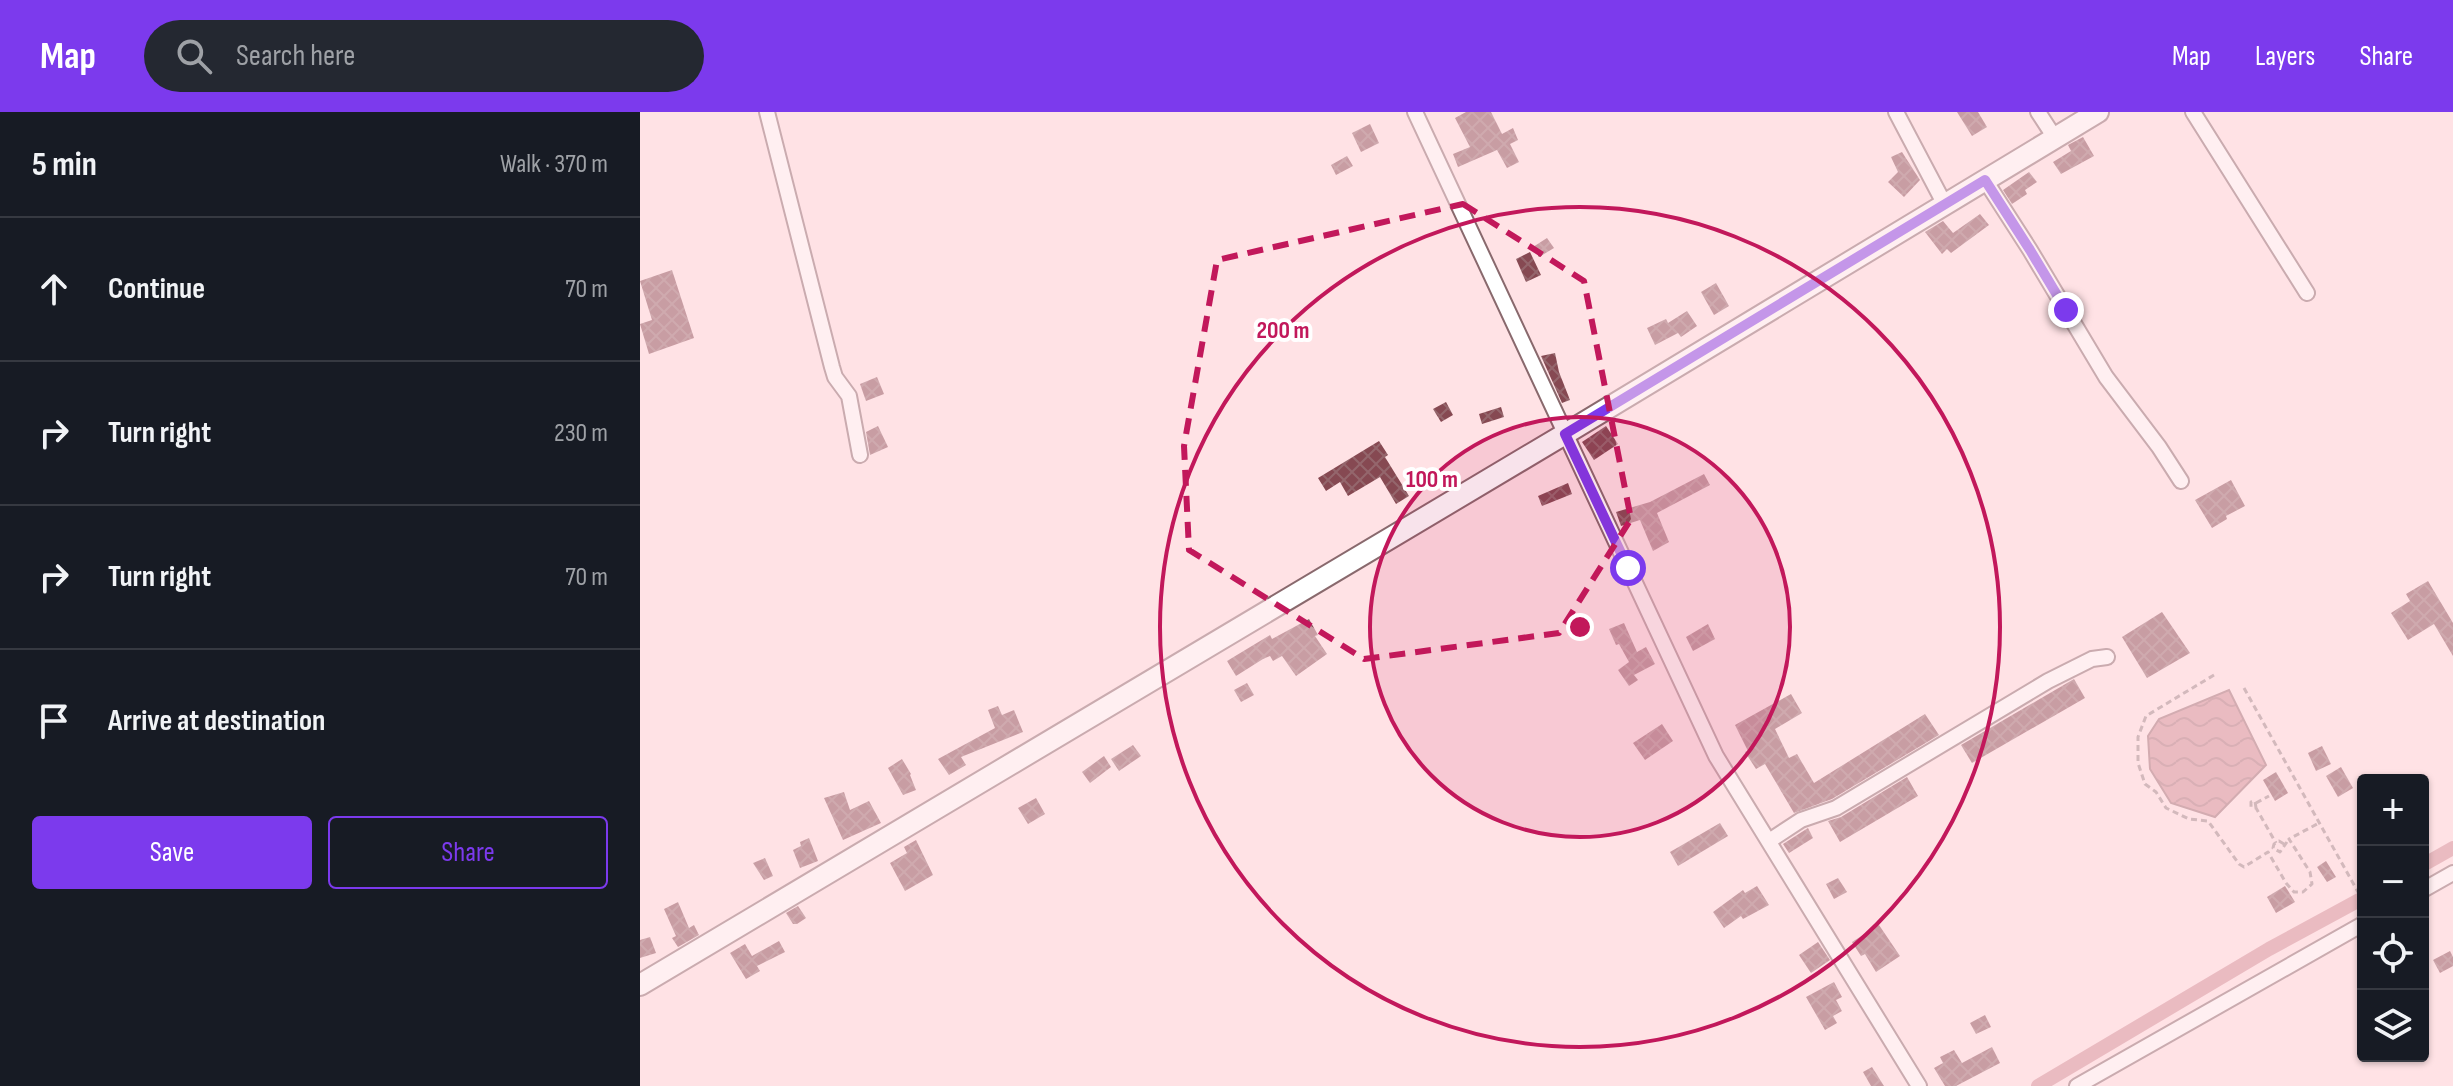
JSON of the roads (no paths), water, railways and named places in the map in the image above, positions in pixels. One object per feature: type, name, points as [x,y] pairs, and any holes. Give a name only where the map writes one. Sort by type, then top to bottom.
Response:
[{"type":"street","points":[[767,112],[832,367],[835,377],[849,396],[860,455]]},
{"type":"street","points":[[1415,112],[1716,756],[1919,1086]]},
{"type":"street","points":[[1896,112],[1945,205]]},
{"type":"street","points":[[2038,112],[2055,138]]},
{"type":"street","points":[[640,985],[1565,434],[2098,112]]},
{"type":"street","points":[[2193,112],[2307,293]]},
{"type":"street","points":[[1985,180],[2106,377],[2181,481]]},
{"type":"street","points":[[1769,841],[1801,820],[1836,808],[2048,681],[2092,659],[2107,657]]},
{"type":"street","points":[[2429,887],[2453,873]]},
{"type":"street","points":[[2077,1086],[2357,927]]},
{"type":"water","points":[[2229,690],[2266,765],[2215,817],[2171,803],[2150,769],[2148,736],[2159,719]]},
{"type":"waterway","points":[[2429,862],[2453,848]]},
{"type":"waterway","points":[[2038,1086],[2269,949],[2357,901]]}]
